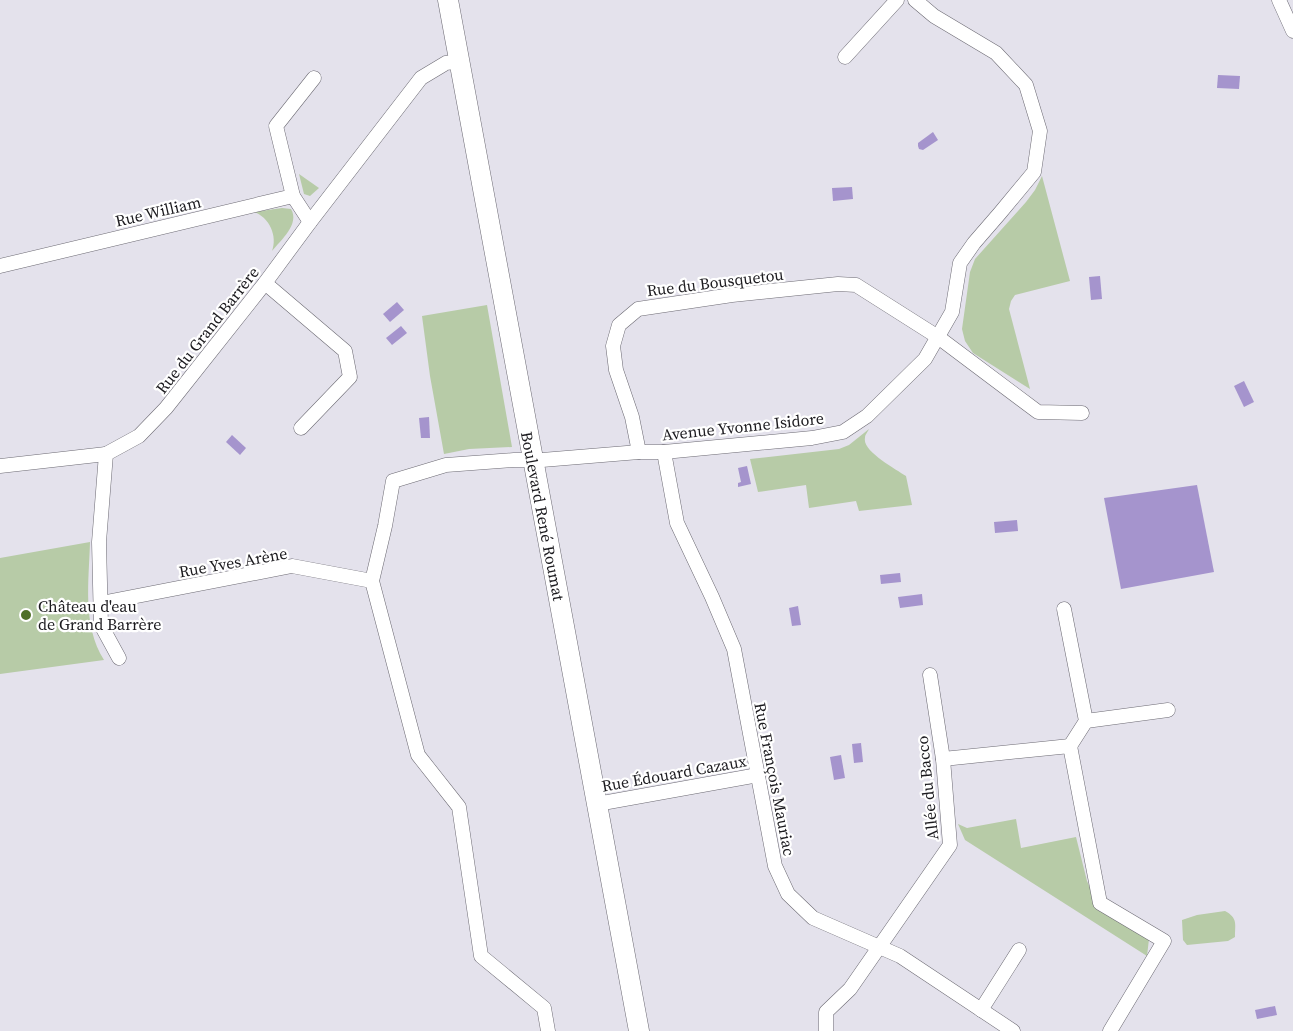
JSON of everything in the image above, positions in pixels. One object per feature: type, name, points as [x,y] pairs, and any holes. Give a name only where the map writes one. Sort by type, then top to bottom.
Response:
[{"type":"street","name":"Boulevard René Roumat","points":[[448,0],[639,1031]]},
{"type":"street","points":[[845,57],[897,0]]},
{"type":"street","name":"Avenue Yvonne Isidore","points":[[372,581],[393,481],[446,465],[664,452],[812,438],[843,432],[867,416],[925,359],[952,312],[960,263],[1034,172],[1040,131],[1026,85],[996,53],[934,16],[915,0]]},
{"type":"street","points":[[1280,0],[1293,31]]},
{"type":"street","name":"Rue du Grand Barrère","points":[[106,454],[139,436],[166,408],[265,283],[421,78],[446,63],[459,61]]},
{"type":"street","points":[[310,222],[293,196],[276,126],[314,78]]},
{"type":"street","name":"Rue William","points":[[0,266],[293,196]]},
{"type":"street","points":[[265,283],[345,351],[350,377],[301,428]]},
{"type":"street","name":"Rue du Bousquetou","points":[[639,452],[632,417],[616,370],[613,346],[619,325],[638,309],[732,295],[838,284],[856,285],[938,337],[1038,412],[1082,413]]},
{"type":"street","name":"Rue François Mauriac","points":[[664,452],[677,523],[734,649],[775,866],[788,894],[813,918],[900,956],[1013,1031]]},
{"type":"street","points":[[0,466],[106,454],[99,542],[101,625],[119,658]]},
{"type":"street","name":"Rue Yves Arène","points":[[101,603],[292,566],[372,581]]},
{"type":"street","points":[[372,581],[418,755],[459,807],[481,956],[544,1008],[548,1031]]},
{"type":"street","points":[[1064,609],[1086,721],[1070,746],[1100,903],[1164,941],[1110,1031]]},
{"type":"street","name":"Allée du Bacco","points":[[826,1031],[826,1012],[850,989],[950,845],[943,759],[930,675]]},
{"type":"street","points":[[1086,721],[1168,710]]},
{"type":"street","points":[[943,759],[1070,746]]},
{"type":"street","name":"Rue Édouard Cazaux","points":[[597,804],[758,775]]},
{"type":"street","points":[[981,1010],[1019,950]]},
{"type":"green space","points":[[299,174],[319,188],[310,196],[304,194]]},
{"type":"green space","points":[[1042,176],[1070,281],[1015,295],[1011,301],[1009,309],[1030,389],[973,353],[965,341],[962,329],[970,272],[975,259],[1026,202]]},
{"type":"green space","points":[[291,209],[293,220],[288,232],[272,251],[274,239],[271,228],[264,218],[254,212]]},
{"type":"green space","points":[[487,305],[512,447],[469,449],[444,454],[422,316]]},
{"type":"green space","points":[[869,429],[865,443],[874,454],[906,476],[912,505],[859,511],[856,501],[809,508],[806,485],[758,492],[750,459],[839,449],[849,445]]},
{"type":"green space","points":[[90,542],[88,602],[92,632],[104,660],[0,674],[0,558]]},
{"type":"green space","points":[[1016,819],[1021,848],[1076,837],[1087,881],[1096,901],[1149,939],[1147,956],[965,840],[958,824],[967,828]]},
{"type":"green space","points":[[1225,911],[1234,919],[1235,937],[1228,941],[1187,945],[1183,940],[1182,920],[1197,915]]},
{"type":"shaded area","points":[[1218,75],[1240,76],[1239,89],[1217,88]]},
{"type":"shaded area","points":[[933,132],[938,140],[923,150],[919,149],[918,143]]},
{"type":"shaded area","points":[[852,187],[853,199],[833,201],[832,188]]},
{"type":"shaded area","points":[[1100,276],[1102,299],[1091,300],[1089,277]]},
{"type":"shaded area","points":[[397,302],[404,310],[390,322],[383,314]]},
{"type":"shaded area","points":[[401,326],[407,333],[392,345],[386,338]]},
{"type":"shaded area","points":[[1244,381],[1254,402],[1244,407],[1234,386]]},
{"type":"shaded area","points":[[429,417],[430,438],[421,438],[419,418]]},
{"type":"shaded area","points":[[232,435],[246,448],[240,455],[226,442]]},
{"type":"shaded area","points":[[747,466],[751,484],[738,487],[738,483],[741,482],[738,468]]},
{"type":"shaded area","points":[[1197,485],[1214,572],[1121,589],[1104,498]]},
{"type":"shaded area","points":[[1017,520],[1018,531],[995,533],[994,522]]},
{"type":"shaded area","points":[[900,573],[901,582],[881,584],[880,575]]},
{"type":"shaded area","points":[[922,594],[923,605],[900,608],[898,597]]},
{"type":"shaded area","points":[[798,606],[801,625],[792,626],[789,608]]},
{"type":"shaded area","points":[[861,743],[863,762],[854,763],[852,744]]},
{"type":"shaded area","points":[[841,755],[845,778],[834,780],[830,757]]},
{"type":"shaded area","points":[[1275,1006],[1277,1015],[1257,1019],[1255,1010]]},
{"type":"place","name":"Château d'eau de Grand Barrère","points":[[26,615]]}]
